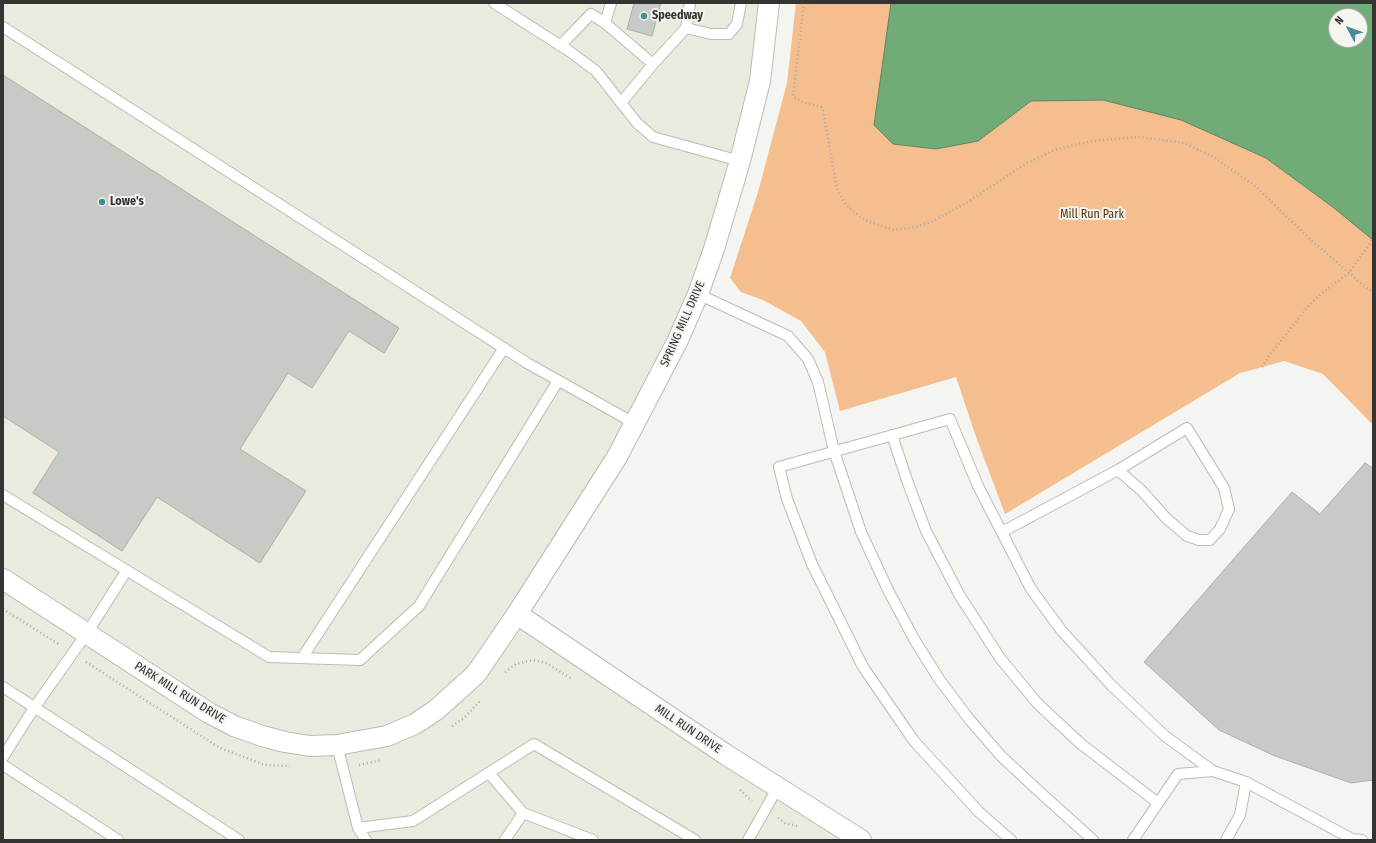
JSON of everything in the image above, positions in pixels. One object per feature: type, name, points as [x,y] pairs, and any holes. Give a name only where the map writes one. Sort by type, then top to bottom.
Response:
[{"type":"street","name":"SPRING MILL DRIVE","points":[[517,614],[617,457],[678,340],[698,294],[714,249],[740,161],[760,81],[769,3]]},
{"type":"street","name":"PARK MILL RUN DRIVE","points":[[3,579],[209,713],[234,726],[285,742],[310,746],[337,745],[387,736],[415,724],[436,710],[476,674],[517,614]]},
{"type":"street","name":"MILL RUN DRIVE","points":[[517,614],[725,754],[861,840]]},
{"type":"lane","points":[[494,3],[560,46],[596,72],[637,123],[653,137],[740,161]]},
{"type":"lane","points":[[605,23],[612,3]]},
{"type":"lane","points":[[621,103],[653,64],[686,28],[690,3]]},
{"type":"lane","points":[[686,28],[711,34],[728,34],[737,24],[741,3]]},
{"type":"lane","points":[[560,46],[591,14],[605,23],[653,64]]},
{"type":"lane","points":[[3,27],[504,348],[558,381],[634,423]]},
{"type":"lane","points":[[698,294],[788,336],[808,359],[818,382],[834,451],[861,532],[888,590],[914,639],[939,679],[969,719],[1001,756],[1093,840]]},
{"type":"lane","points":[[302,658],[504,348]]},
{"type":"lane","points":[[3,494],[269,657],[360,660],[419,606],[558,381]]},
{"type":"lane","points":[[1011,840],[979,812],[914,741],[863,667],[812,564],[787,499],[779,467],[950,419],[978,486],[1031,589],[1061,630],[1112,686],[1165,736],[1213,771],[1246,782],[1352,839],[1362,840]]},
{"type":"lane","points":[[1002,532],[1118,470],[1187,428],[1224,488],[1229,509],[1220,529],[1210,540],[1199,540],[1187,536],[1166,518],[1142,491],[1118,470]]},
{"type":"lane","points":[[892,435],[926,530],[960,596],[1000,658],[1037,703],[1081,744],[1158,803]]},
{"type":"lane","points":[[3,757],[34,708],[87,633],[128,570]]},
{"type":"lane","points":[[3,687],[239,840]]},
{"type":"lane","points":[[358,828],[413,821],[534,744],[695,840]]},
{"type":"lane","points":[[337,745],[358,828],[366,840]]},
{"type":"lane","points":[[3,765],[118,840]]},
{"type":"lane","points":[[1133,840],[1178,774],[1213,771]]},
{"type":"lane","points":[[490,773],[523,813],[594,840]]},
{"type":"lane","points":[[1226,840],[1240,815],[1246,782]]},
{"type":"lane","points":[[748,840],[778,787]]},
{"type":"lane","points":[[505,840],[523,813]]},
{"type":"path","points":[[804,3],[793,96],[802,102],[821,107],[823,110],[837,189],[846,205],[864,220],[894,230],[916,227],[931,222],[955,210],[1020,167],[1047,153],[1063,148],[1093,141],[1140,138],[1178,142],[1204,152],[1223,163],[1254,185],[1311,240],[1373,292]]},
{"type":"path","points":[[1262,367],[1310,304],[1349,273],[1373,240]]},
{"type":"shaded area","points":[[3,3],[769,3],[698,294],[517,614],[850,840],[3,840]]},
{"type":"shaded area","points":[[891,3],[1373,3],[1373,240],[1334,208],[1266,158],[1181,120],[1103,100],[1031,101],[978,141],[936,149],[893,144],[874,125]]},
{"type":"green space","name":"Mill Run Park","points":[[796,3],[1373,3],[1373,425],[1323,374],[1284,361],[1240,373],[1005,514],[975,434],[956,377],[840,411],[825,352],[801,321],[763,300],[741,292],[730,278],[758,192],[787,83]]},
{"type":"building","name":"Speedway","points":[[634,3],[661,3],[652,36],[627,29]]},
{"type":"building","name":"Lowe's","points":[[3,75],[399,328],[384,353],[349,331],[312,388],[288,373],[240,449],[306,491],[260,563],[157,497],[122,551],[33,493],[59,452],[3,416]]},
{"type":"building","points":[[1365,463],[1373,468],[1373,780],[1351,783],[1275,756],[1219,730],[1144,662],[1292,492],[1320,514]]},
{"type":"place","name":"Speedway","points":[[644,16]]},
{"type":"place","name":"Lowe's","points":[[102,202]]}]
